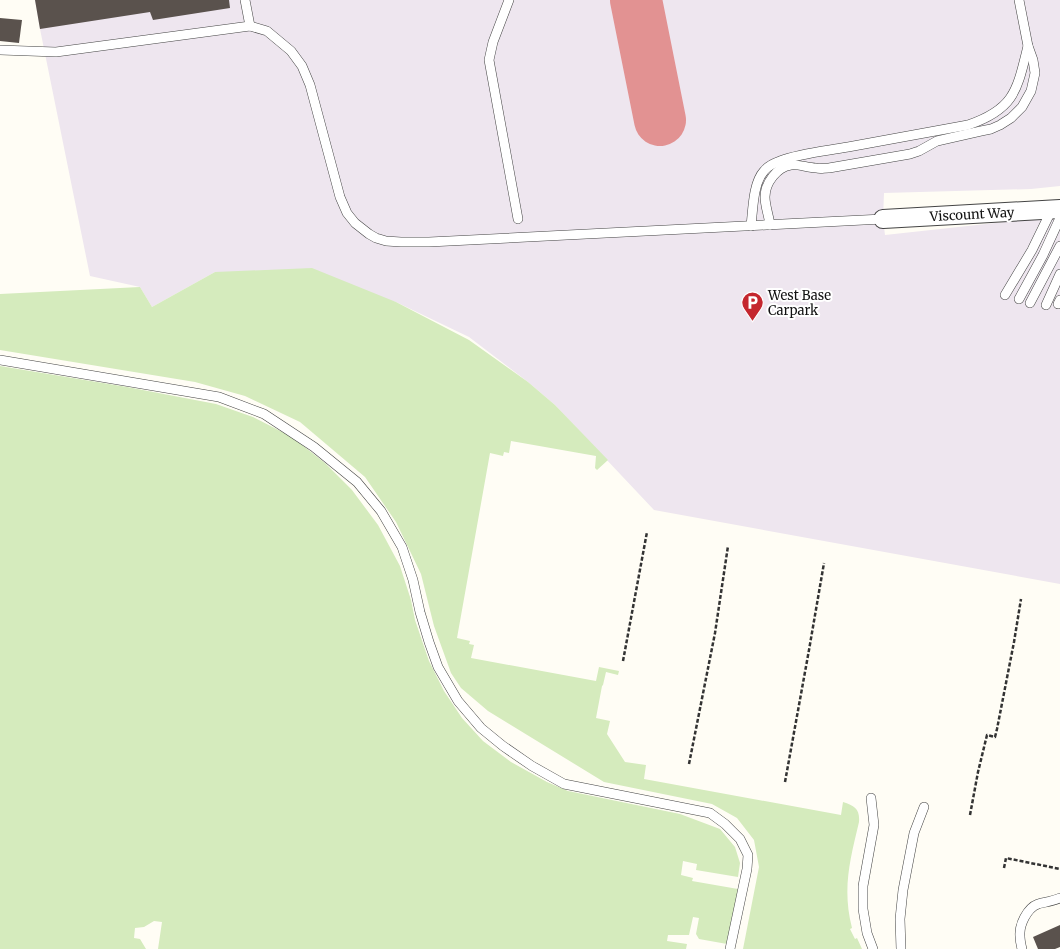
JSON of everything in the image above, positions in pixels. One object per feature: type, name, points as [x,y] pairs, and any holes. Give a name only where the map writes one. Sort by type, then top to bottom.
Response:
[{"type":"street","name":"Viscount Way","points":[[883,219],[1057,212]]},
{"type":"lane","points":[[245,0],[250,26]]},
{"type":"lane","points":[[509,0],[493,42],[490,60],[518,219]]},
{"type":"lane","points":[[770,225],[765,196],[766,190],[769,182],[775,174],[786,166],[792,165],[829,168],[910,154],[919,151],[937,141],[990,129],[1011,118],[1027,100],[1034,82],[1035,72],[1019,0]]},
{"type":"lane","points":[[0,50],[56,52],[250,26],[267,31],[291,51],[302,66],[310,86],[340,197],[347,213],[355,223],[369,234],[386,241],[429,242],[883,219]]},
{"type":"lane","points":[[751,226],[756,188],[759,178],[768,167],[784,160],[813,153],[968,125],[989,116],[1006,104],[1013,92],[1020,78],[1028,46]]},
{"type":"lane","points":[[1005,295],[1057,212]]},
{"type":"lane","points":[[1019,299],[1043,255],[1057,212]]},
{"type":"lane","points":[[1030,303],[1060,246]]},
{"type":"lane","points":[[1046,305],[1060,274]]},
{"type":"lane","points":[[0,360],[219,397],[264,414],[314,447],[357,482],[381,511],[402,547],[413,580],[428,642],[438,667],[458,701],[482,728],[503,746],[532,766],[564,784],[710,814],[725,824],[740,839],[748,855],[747,870],[730,949]]},
{"type":"lane","points":[[871,798],[874,825],[863,886],[863,909],[867,933],[873,949]]},
{"type":"lane","points":[[901,949],[900,919],[903,890],[914,833],[924,807]]},
{"type":"lane","points":[[1022,949],[1020,928],[1026,915],[1033,907],[1060,898]]},
{"type":"path","points":[[622,661],[647,532]]},
{"type":"path","points":[[689,764],[715,633],[728,546]]},
{"type":"path","points":[[785,782],[824,563]]},
{"type":"path","points":[[970,815],[978,772],[987,736],[995,737],[997,730],[1021,599]]},
{"type":"path","points":[[1004,868],[1006,858],[1060,869]]},
{"type":"shaded area","points":[[35,0],[1060,0],[1060,186],[1031,189],[884,193],[883,219],[885,235],[1060,216],[1060,584],[654,510],[555,405],[528,382],[469,337],[396,302],[215,272],[152,307],[140,287],[90,276]]},
{"type":"green space","points":[[312,268],[396,302],[469,340],[528,382],[555,405],[608,460],[597,470],[595,468],[596,456],[511,441],[509,453],[504,452],[503,456],[490,453],[457,638],[470,641],[469,644],[474,645],[471,658],[596,681],[599,667],[619,671],[618,675],[606,672],[596,718],[610,721],[607,734],[625,762],[646,765],[644,779],[841,815],[843,802],[854,807],[859,814],[859,822],[850,862],[847,887],[849,914],[852,928],[850,929],[855,939],[857,938],[862,949],[743,949],[759,867],[754,840],[737,818],[712,804],[604,782],[488,711],[461,688],[451,673],[434,626],[421,574],[396,522],[365,477],[300,422],[245,396],[195,382],[0,350],[0,294],[140,287],[152,307],[215,272]]},
{"type":"green space","points":[[0,366],[127,387],[216,404],[253,417],[292,437],[325,463],[352,490],[378,525],[400,566],[411,600],[415,620],[429,661],[444,691],[462,718],[483,741],[511,762],[547,782],[568,791],[680,814],[720,829],[735,847],[740,863],[738,877],[696,870],[697,864],[683,861],[681,875],[693,878],[692,881],[738,889],[727,944],[699,939],[696,934],[699,918],[693,917],[689,935],[668,935],[667,941],[687,944],[686,949],[158,949],[162,922],[154,921],[144,927],[135,928],[134,938],[140,939],[146,949],[0,949]]},
{"type":"building","points":[[35,0],[229,0],[230,8],[153,20],[150,12],[40,29]]},
{"type":"building","points":[[0,18],[22,20],[19,43],[0,41]]},
{"type":"building","points":[[1060,925],[1060,947],[1055,949],[1038,949],[1033,937]]},
{"type":"taxiway","points":[[636,0],[660,120]]},
{"type":"place","name":"West Base Carpark","points":[[753,322]]}]
